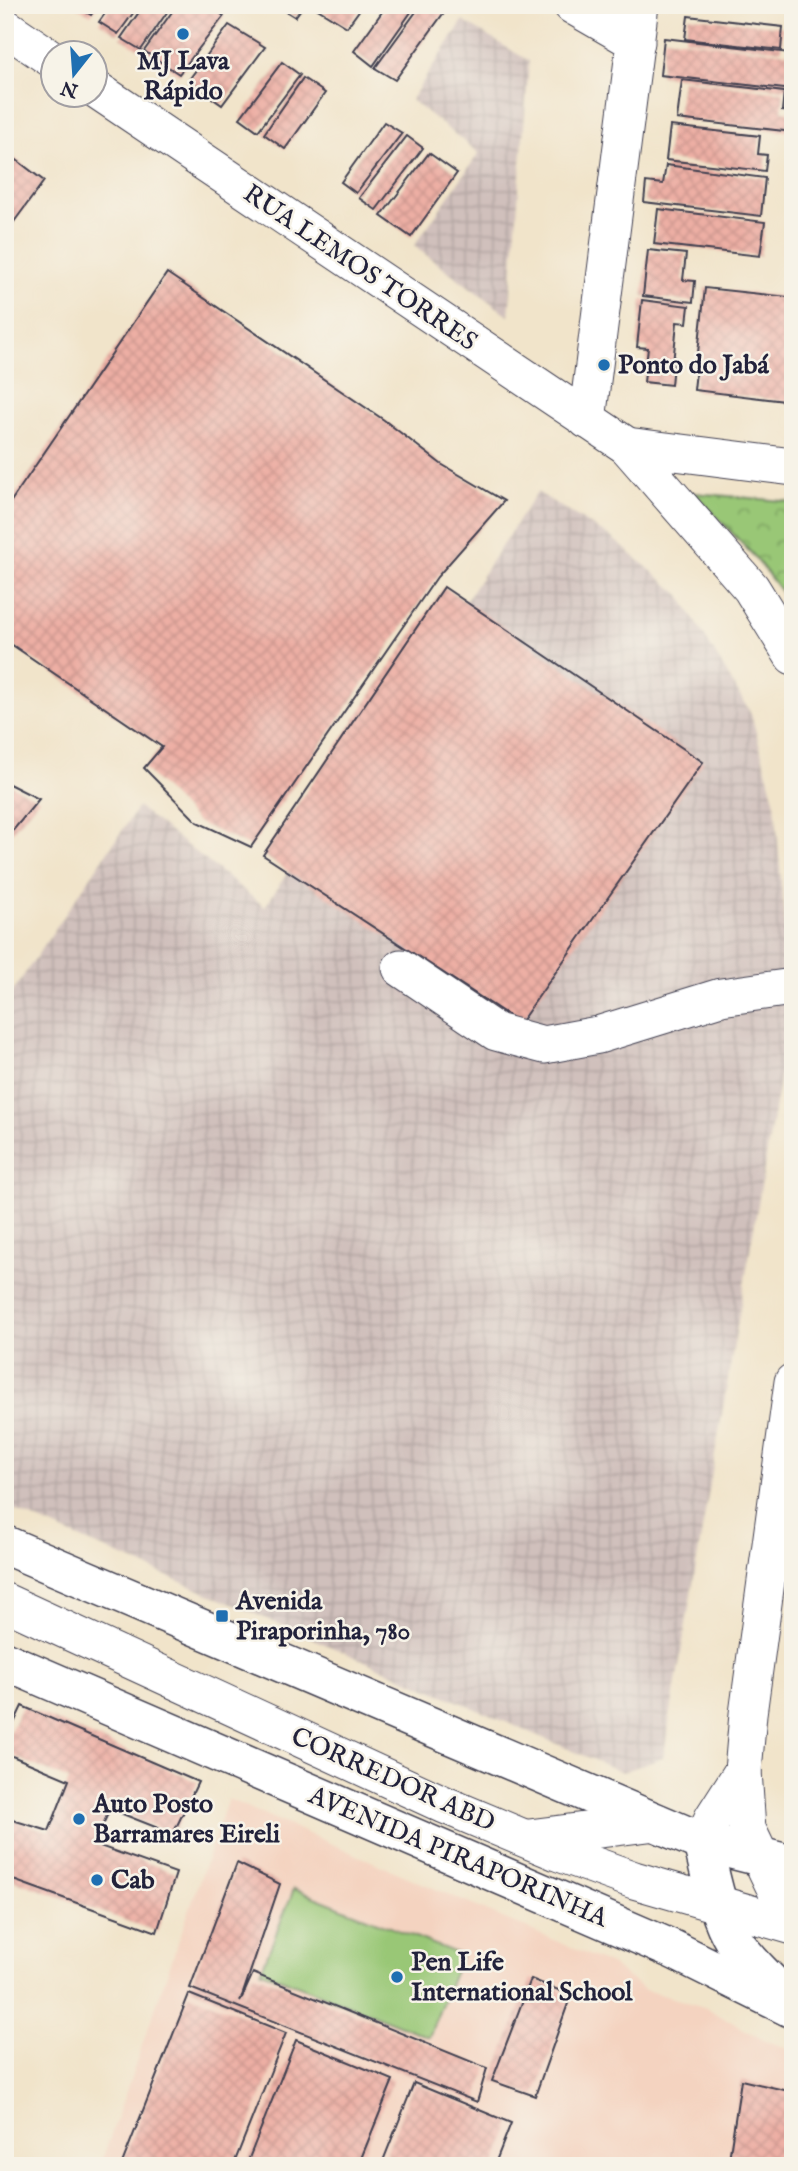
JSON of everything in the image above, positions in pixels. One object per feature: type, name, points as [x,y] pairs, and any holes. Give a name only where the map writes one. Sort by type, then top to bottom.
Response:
[{"type":"main road","points":[[5,1545],[702,1842],[776,1860]]},
{"type":"main road","name":"AVENIDA PIRAPORINHA","points":[[5,1661],[674,1950],[793,2008]]},
{"type":"main road","points":[[702,1842],[724,1922],[735,1941],[793,2008]]},
{"type":"street","points":[[572,5],[636,42]]},
{"type":"street","points":[[587,420],[640,5]]},
{"type":"street","points":[[5,27],[38,50]]},
{"type":"street","name":"RUA LEMOS TORRES","points":[[108,97],[627,446],[751,588],[793,656]]},
{"type":"street","name":"RUA LEMOS TORRES","points":[[627,446],[793,467]]},
{"type":"street","points":[[401,968],[496,1032],[544,1045],[598,1035],[721,996],[793,987]]},
{"type":"street","points":[[793,1382],[748,1714],[743,1771],[747,1829],[776,1860],[793,1925]]},
{"type":"street","name":"CORREDOR ABD","points":[[5,1602],[445,1805],[523,1838],[634,1880],[793,1925]]},
{"type":"street","points":[[702,1842],[713,1818],[743,1771]]},
{"type":"street","points":[[523,1838],[656,1822]]},
{"type":"shaded area","points":[[463,21],[529,61],[509,316],[414,246],[479,153],[411,100]]},
{"type":"shaded area","points":[[537,492],[612,538],[680,595],[751,714],[775,803],[791,1011],[663,1758],[622,1772],[5,1506],[5,1003],[138,807],[265,907]]},
{"type":"shaded area","name":"Pen Life International School","points":[[228,1799],[611,1965],[645,1990],[704,2007],[760,2038],[793,2051],[793,2166],[100,2166]]},
{"type":"green space","points":[[694,493],[793,502],[793,607],[753,555]]},
{"type":"green space","points":[[294,1889],[461,1955],[429,2037],[261,1971]]},
{"type":"building","points":[[74,5],[98,5],[91,15]]},
{"type":"building","points":[[111,5],[139,5],[118,34],[99,22]]},
{"type":"building","points":[[144,5],[172,5],[141,50],[121,38]]},
{"type":"building","name":"MJ Lava Rápido","points":[[177,5],[208,5],[224,16],[179,74],[144,51]]},
{"type":"building","points":[[276,5],[304,5],[295,17]]},
{"type":"building","points":[[318,5],[363,5],[347,27],[316,8]]},
{"type":"building","points":[[387,5],[416,5],[373,66],[354,51]]},
{"type":"building","points":[[421,5],[436,5],[445,11],[395,80],[375,68]]},
{"type":"building","points":[[688,16],[783,27],[781,50],[685,39]]},
{"type":"building","points":[[229,25],[265,47],[222,105],[188,81]]},
{"type":"building","points":[[664,38],[790,53],[788,69],[793,69],[793,90],[660,75]]},
{"type":"building","points":[[282,62],[300,75],[258,131],[240,118]]},
{"type":"building","points":[[303,78],[325,93],[285,149],[264,134]]},
{"type":"building","points":[[682,80],[784,92],[782,111],[793,112],[793,132],[677,119]]},
{"type":"building","points":[[384,122],[402,133],[356,193],[341,182]]},
{"type":"building","points":[[670,126],[760,136],[758,154],[767,155],[765,171],[666,160]]},
{"type":"building","points":[[407,136],[423,148],[376,210],[359,198]]},
{"type":"building","points":[[5,151],[44,181],[5,234]]},
{"type":"building","points":[[429,153],[457,173],[411,237],[381,216]]},
{"type":"building","points":[[666,165],[765,178],[761,216],[644,202],[646,182],[663,184]]},
{"type":"building","points":[[658,209],[765,222],[760,256],[654,244]]},
{"type":"building","points":[[648,250],[686,254],[683,280],[695,281],[693,302],[643,296]]},
{"type":"building","points":[[167,273],[384,420],[441,464],[504,501],[437,577],[251,847],[197,822],[144,768],[162,747],[5,640],[5,510]]},
{"type":"building","points":[[791,273],[793,402],[694,390],[705,288],[788,297]]},
{"type":"building","points":[[642,300],[689,306],[687,323],[677,322],[671,385],[644,382],[648,348],[637,347]]},
{"type":"building","points":[[444,587],[703,762],[520,1023],[263,855]]},
{"type":"building","points":[[5,782],[39,799],[5,840]]},
{"type":"building","name":"Auto Posto Barramares Eireli","points":[[22,1706],[198,1782],[173,1834],[110,1809],[94,1844],[176,1873],[157,1932],[5,1877],[6,1818],[49,1831],[69,1780],[5,1753],[5,1742]]},
{"type":"building","points":[[237,1863],[280,1884],[240,2002],[253,1973],[487,2068],[477,2102],[190,1988]]},
{"type":"building","points":[[531,1979],[571,1995],[535,2096],[492,2081]]},
{"type":"building","points":[[189,1994],[286,2033],[233,2166],[121,2166]]},
{"type":"building","points":[[296,2040],[393,2080],[358,2166],[246,2166]]},
{"type":"building","points":[[741,2080],[793,2092],[793,2166],[728,2166]]},
{"type":"building","points":[[414,2083],[511,2123],[494,2166],[381,2166]]},
{"type":"place","name":"MJ Lava Rápido","points":[[183,34]]},
{"type":"place","name":"Ponto do Jabá","points":[[604,365]]},
{"type":"place","name":"Avenida Piraporinha, 780","points":[[222,1616]]},
{"type":"place","name":"Auto Posto Barramares Eireli","points":[[79,1819]]},
{"type":"place","name":"Cab","points":[[97,1880]]},
{"type":"place","name":"Pen Life International School","points":[[397,1977]]}]
